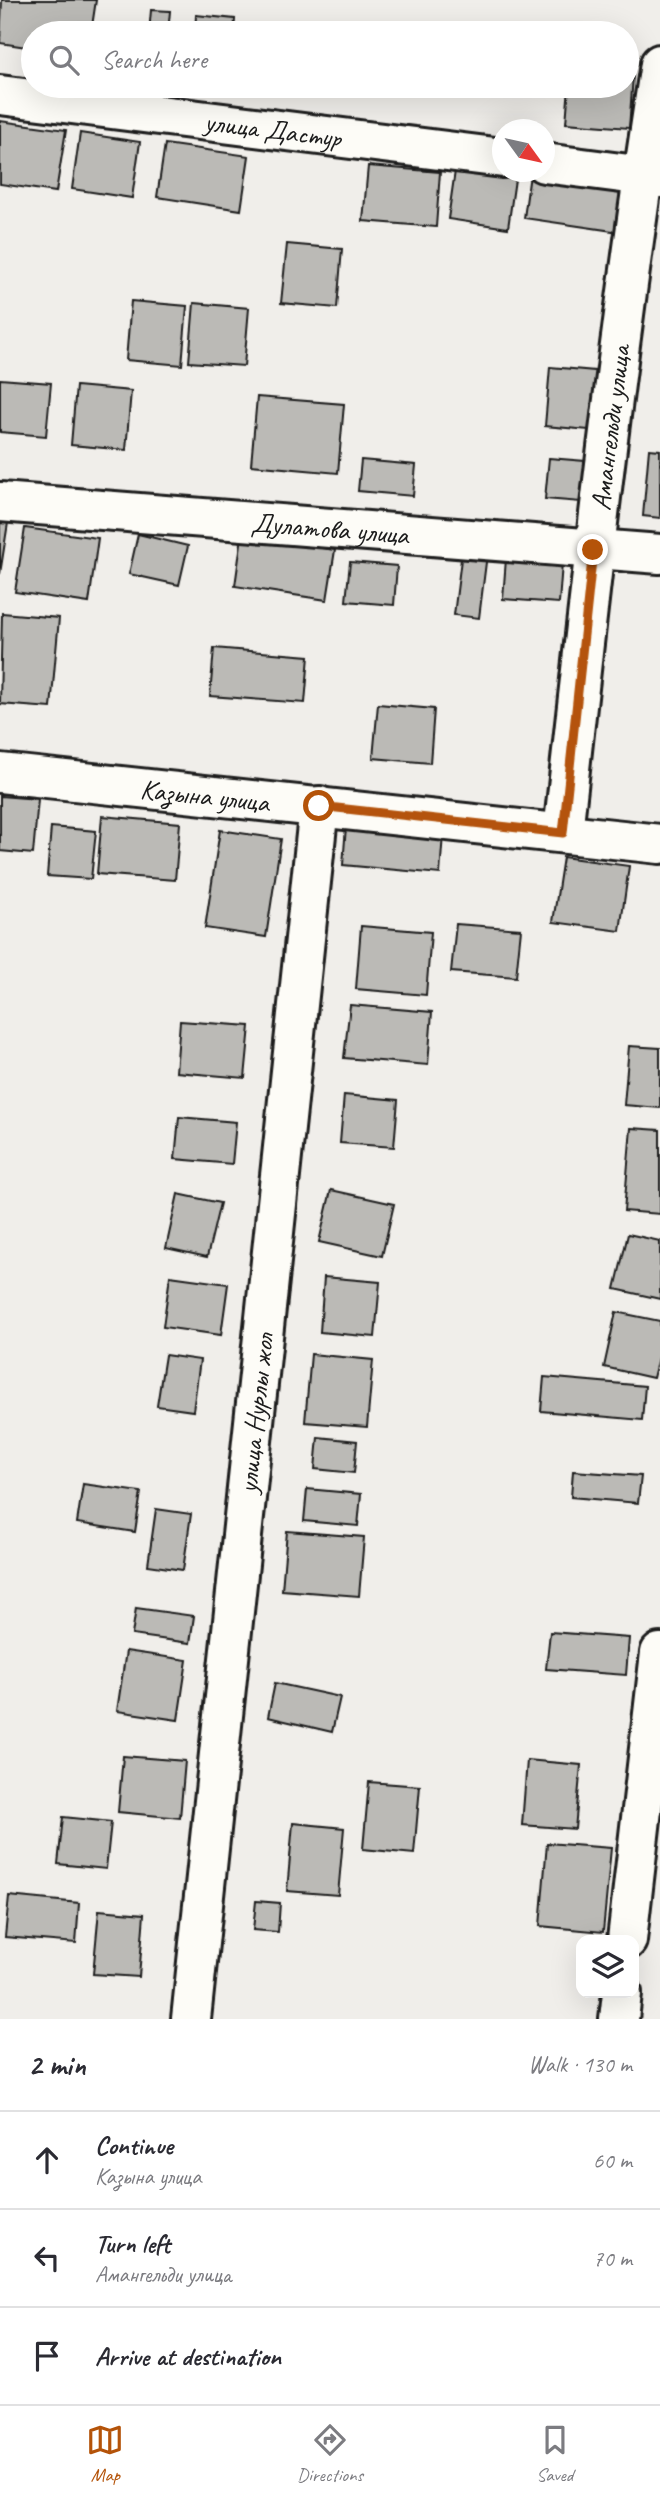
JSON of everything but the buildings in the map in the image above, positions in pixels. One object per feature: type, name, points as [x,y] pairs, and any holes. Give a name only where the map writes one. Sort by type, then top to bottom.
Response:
[{"type":"street","name":"Амангельди улица","points":[[563,833],[593,550],[651,177],[660,64]]},
{"type":"street","name":"улица Дастур","points":[[0,94],[21,97]]},
{"type":"street","name":"улица Дастур","points":[[31,98],[492,157]]},
{"type":"street","points":[[555,164],[651,177]]},
{"type":"street","name":"Дулатова улица","points":[[0,502],[660,554]]},
{"type":"street","name":"Казына улица","points":[[0,773],[660,844]]},
{"type":"street","name":"улица Нурлы жол","points":[[191,2019],[319,806]]},
{"type":"street","points":[[629,1935],[660,1653]]},
{"type":"street","points":[[619,2019],[621,1998]]},
{"type":"route","points":[[319,806],[563,833],[593,550]]}]
